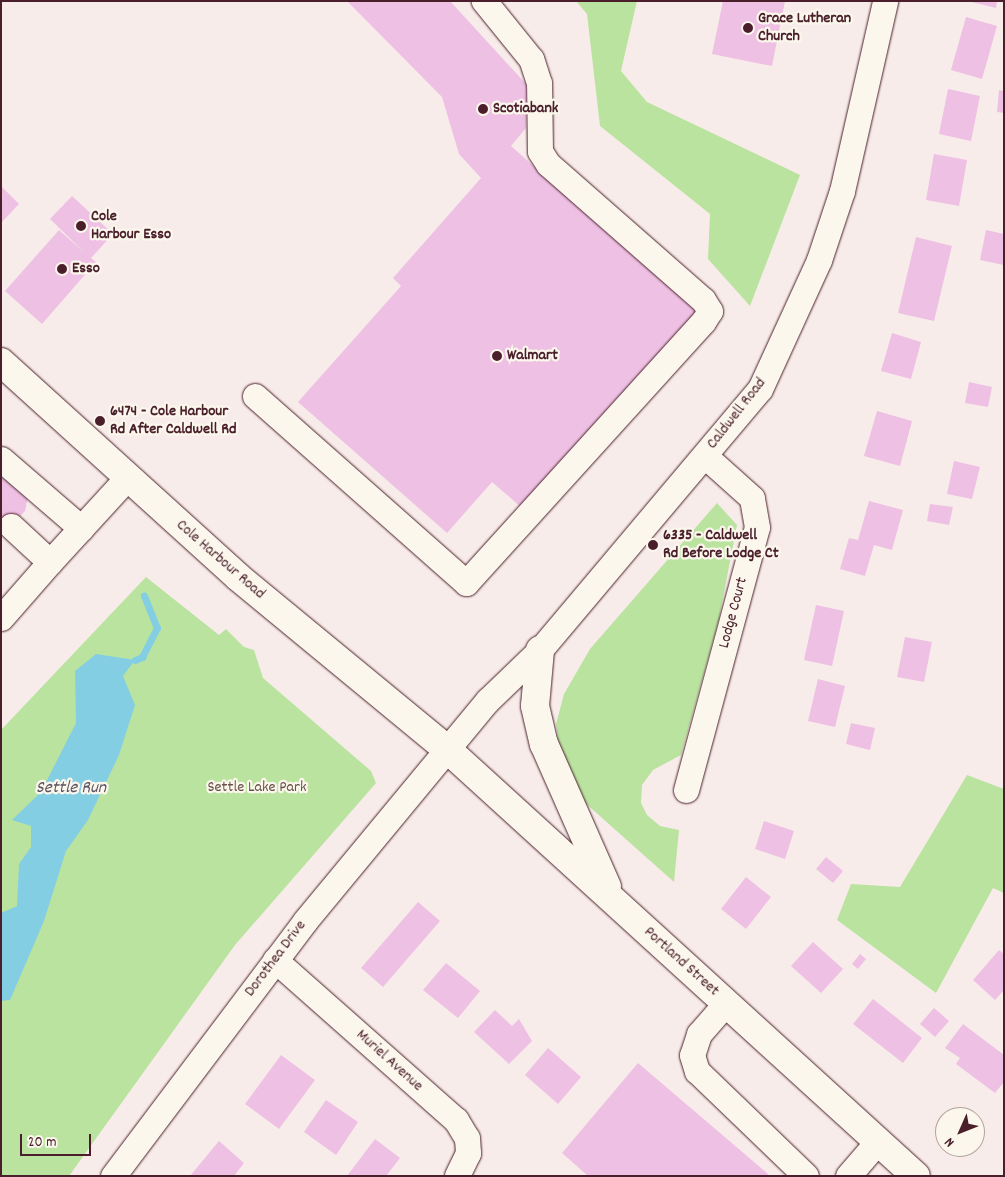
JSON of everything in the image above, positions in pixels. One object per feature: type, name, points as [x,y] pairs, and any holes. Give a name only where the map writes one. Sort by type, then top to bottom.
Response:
[{"type":"main road","name":"Cole Harbour Road","points":[[3,368],[128,477],[238,577],[447,749]]},
{"type":"main road","points":[[540,650],[535,706],[544,744],[610,895]]},
{"type":"main road","name":"Portland Street","points":[[447,749],[610,895],[916,1176]]},
{"type":"street","points":[[255,396],[466,583],[703,322],[710,311],[703,300],[548,164],[540,150],[541,101],[531,60],[484,1]]},
{"type":"street","name":"Caldwell Road","points":[[447,749],[488,700],[540,650],[760,389],[819,260],[842,191],[885,1]]},
{"type":"street","name":"Lodge Court","points":[[686,790],[757,527],[752,498],[705,456]]},
{"type":"street","points":[[1,459],[81,528]]},
{"type":"street","points":[[1,618],[128,477]]},
{"type":"street","points":[[11,526],[50,562]]},
{"type":"street","name":"Dorothea Drive","points":[[113,1176],[275,960],[447,749]]},
{"type":"street","name":"Muriel Avenue","points":[[275,960],[456,1120],[467,1138],[468,1153],[457,1176]]},
{"type":"street","points":[[726,1003],[700,1034],[692,1055],[697,1071],[806,1176]]},
{"type":"street","points":[[848,1176],[878,1141]]},
{"type":"green space","points":[[576,1],[637,1],[621,71],[647,102],[800,175],[750,306],[708,259],[710,214],[600,126],[587,14]]},
{"type":"green space","points":[[717,503],[737,525],[719,619],[681,755],[653,770],[642,785],[641,803],[647,815],[660,826],[679,830],[674,882],[574,793],[561,761],[556,724],[564,694],[590,649]]},
{"type":"green space","name":"Settle Lake Park","points":[[146,577],[219,635],[226,629],[244,647],[254,650],[263,678],[371,771],[376,783],[235,945],[69,1176],[1,1176],[1,730]]},
{"type":"green space","points":[[967,775],[1004,789],[1004,893],[993,888],[936,993],[837,920],[851,884],[900,887]]},
{"type":"water","name":"Settle Run","points":[[96,654],[135,660],[123,676],[135,705],[119,755],[88,820],[66,851],[44,921],[10,1000],[1,1001],[1,913],[17,906],[19,864],[31,847],[31,826],[12,820],[41,792],[76,723],[75,671]]},
{"type":"building","name":"Walmart","points":[[347,1],[450,1],[527,85],[526,128],[511,146],[697,311],[522,508],[492,482],[447,533],[298,402],[401,286],[393,278],[481,178],[459,154],[442,97]]},
{"type":"building","name":"Grace Lutheran Church","points":[[723,1],[785,1],[772,66],[712,54]]},
{"type":"building","points":[[967,1],[997,1],[996,8]]},
{"type":"building","points":[[966,17],[997,26],[982,79],[951,70]]},
{"type":"building","points":[[948,89],[980,96],[971,141],[939,134]]},
{"type":"building","points":[[999,90],[1004,91],[1004,113],[997,112]]},
{"type":"building","points":[[934,154],[967,160],[959,206],[926,200]]},
{"type":"building","points":[[1,186],[19,204],[1,223]]},
{"type":"building","points":[[72,196],[113,234],[91,258],[96,262],[42,324],[5,291],[59,230],[84,252],[50,219]]},
{"type":"building","points":[[986,230],[1004,234],[1004,265],[980,260]]},
{"type":"building","points":[[916,237],[952,246],[934,321],[898,313]]},
{"type":"building","points":[[892,333],[921,342],[911,379],[881,371]]},
{"type":"building","points":[[969,382],[992,387],[988,407],[965,403]]},
{"type":"building","points":[[877,411],[912,421],[900,466],[864,456]]},
{"type":"building","points":[[954,461],[980,467],[972,499],[947,494]]},
{"type":"building","points":[[1,475],[28,497],[25,511],[1,536]]},
{"type":"building","points":[[869,501],[903,510],[892,550],[874,545],[865,576],[840,569],[849,538],[858,540]]},
{"type":"building","points":[[930,504],[953,507],[949,525],[927,521]]},
{"type":"building","points":[[816,605],[844,611],[832,666],[804,660]]},
{"type":"building","points":[[905,637],[932,642],[924,682],[897,677]]},
{"type":"building","points":[[818,679],[845,686],[835,727],[808,721]]},
{"type":"building","points":[[851,723],[875,728],[870,750],[846,744]]},
{"type":"building","points":[[764,821],[794,831],[785,859],[755,849]]},
{"type":"building","points":[[826,857],[843,871],[833,883],[816,869]]},
{"type":"building","points":[[746,877],[771,897],[746,929],[721,909]]},
{"type":"building","points":[[418,902],[440,921],[383,987],[361,968]]},
{"type":"building","points":[[813,942],[843,969],[821,993],[791,966]]},
{"type":"building","points":[[999,950],[1004,954],[1004,990],[995,1000],[973,980]]},
{"type":"building","points":[[860,954],[866,959],[858,969],[852,964]]},
{"type":"building","points":[[446,963],[480,991],[458,1018],[423,990]]},
{"type":"building","points":[[873,999],[922,1038],[903,1063],[853,1024]]},
{"type":"building","points":[[934,1008],[949,1021],[935,1037],[920,1024]]},
{"type":"building","points":[[495,1010],[512,1026],[519,1019],[532,1041],[509,1064],[474,1032]]},
{"type":"building","points":[[963,1024],[1004,1055],[1004,1082],[995,1093],[956,1064],[960,1058],[945,1048]]},
{"type":"building","points":[[548,1048],[581,1077],[558,1104],[525,1075]]},
{"type":"building","points":[[281,1055],[315,1080],[279,1129],[245,1104]]},
{"type":"building","points":[[638,1063],[768,1174],[767,1176],[588,1176],[562,1153]]},
{"type":"building","points":[[326,1100],[358,1122],[336,1155],[304,1132]]},
{"type":"building","points":[[375,1139],[400,1158],[386,1176],[347,1176]]},
{"type":"building","points":[[219,1141],[244,1163],[234,1176],[190,1176]]},
{"type":"waterway","name":"Settle Run","points":[[135,660],[142,657],[157,628],[144,595]]},
{"type":"place","name":"Grace Lutheran Church","points":[[748,28]]},
{"type":"place","name":"Scotiabank","points":[[483,109]]},
{"type":"place","name":"Cole Harbour Esso","points":[[81,226]]},
{"type":"place","name":"Esso","points":[[62,269]]},
{"type":"place","name":"Walmart","points":[[497,356]]},
{"type":"place","name":"6474 - Cole Harbour Rd After Caldwell Rd","points":[[100,421]]},
{"type":"place","name":"6335 - Caldwell Rd Before Lodge Ct","points":[[653,545]]}]
